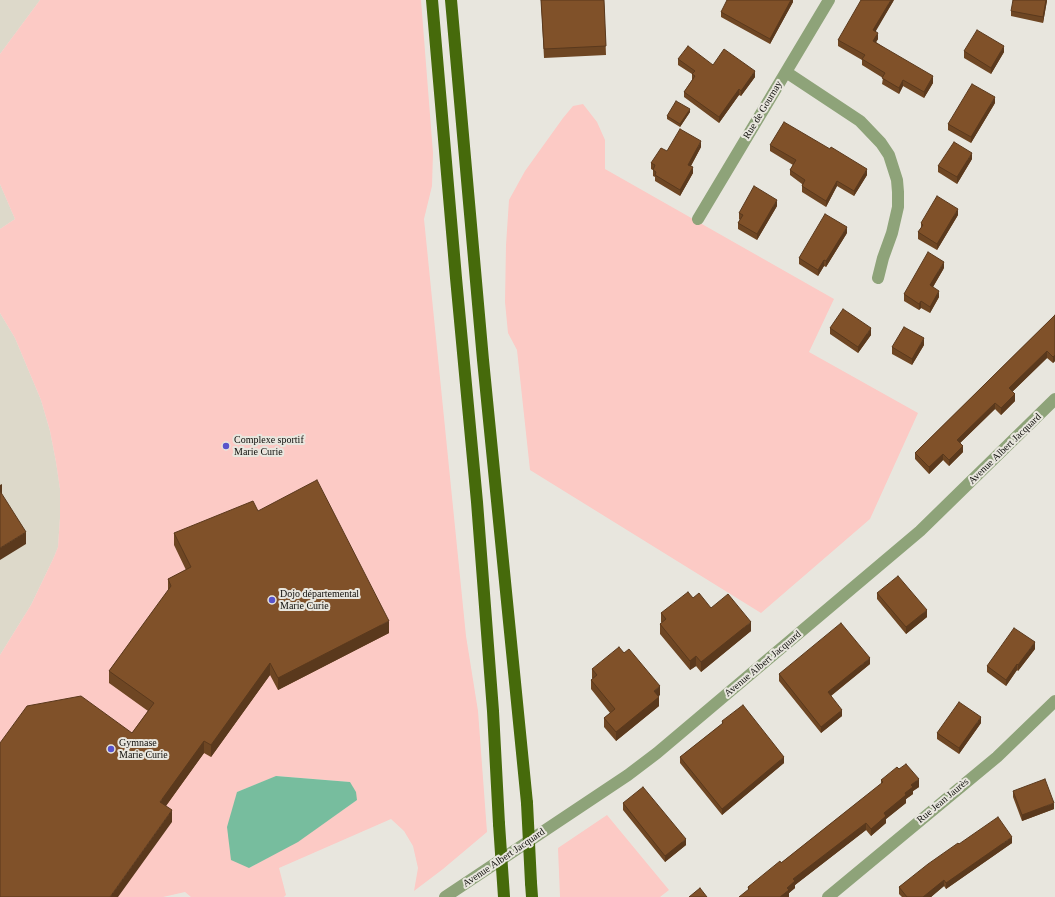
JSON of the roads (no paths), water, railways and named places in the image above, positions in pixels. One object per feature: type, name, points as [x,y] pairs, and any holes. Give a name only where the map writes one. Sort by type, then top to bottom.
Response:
[{"type":"main road","points":[[432,0],[477,502],[493,711],[504,897]]},
{"type":"main road","points":[[451,0],[483,360],[527,803],[532,897]]},
{"type":"street","name":"Rue de Gournay","points":[[698,219],[828,0]]},
{"type":"street","points":[[786,72],[860,121],[881,142],[889,155],[897,180],[898,207],[892,233],[878,278]]},
{"type":"street","name":"Avenue Albert Jacquard","points":[[445,897],[628,775],[670,743],[920,531],[1055,400]]},
{"type":"street","name":"Rue Jean Jaurès","points":[[828,897],[997,757],[1055,701]]},
{"type":"place","name":"Complexe sportif Marie Curie","points":[[226,446]]},
{"type":"place","name":"Dojo départemental Marie Curie","points":[[272,600]]},
{"type":"place","name":"Gymnase Marie Curie","points":[[111,749]]}]
